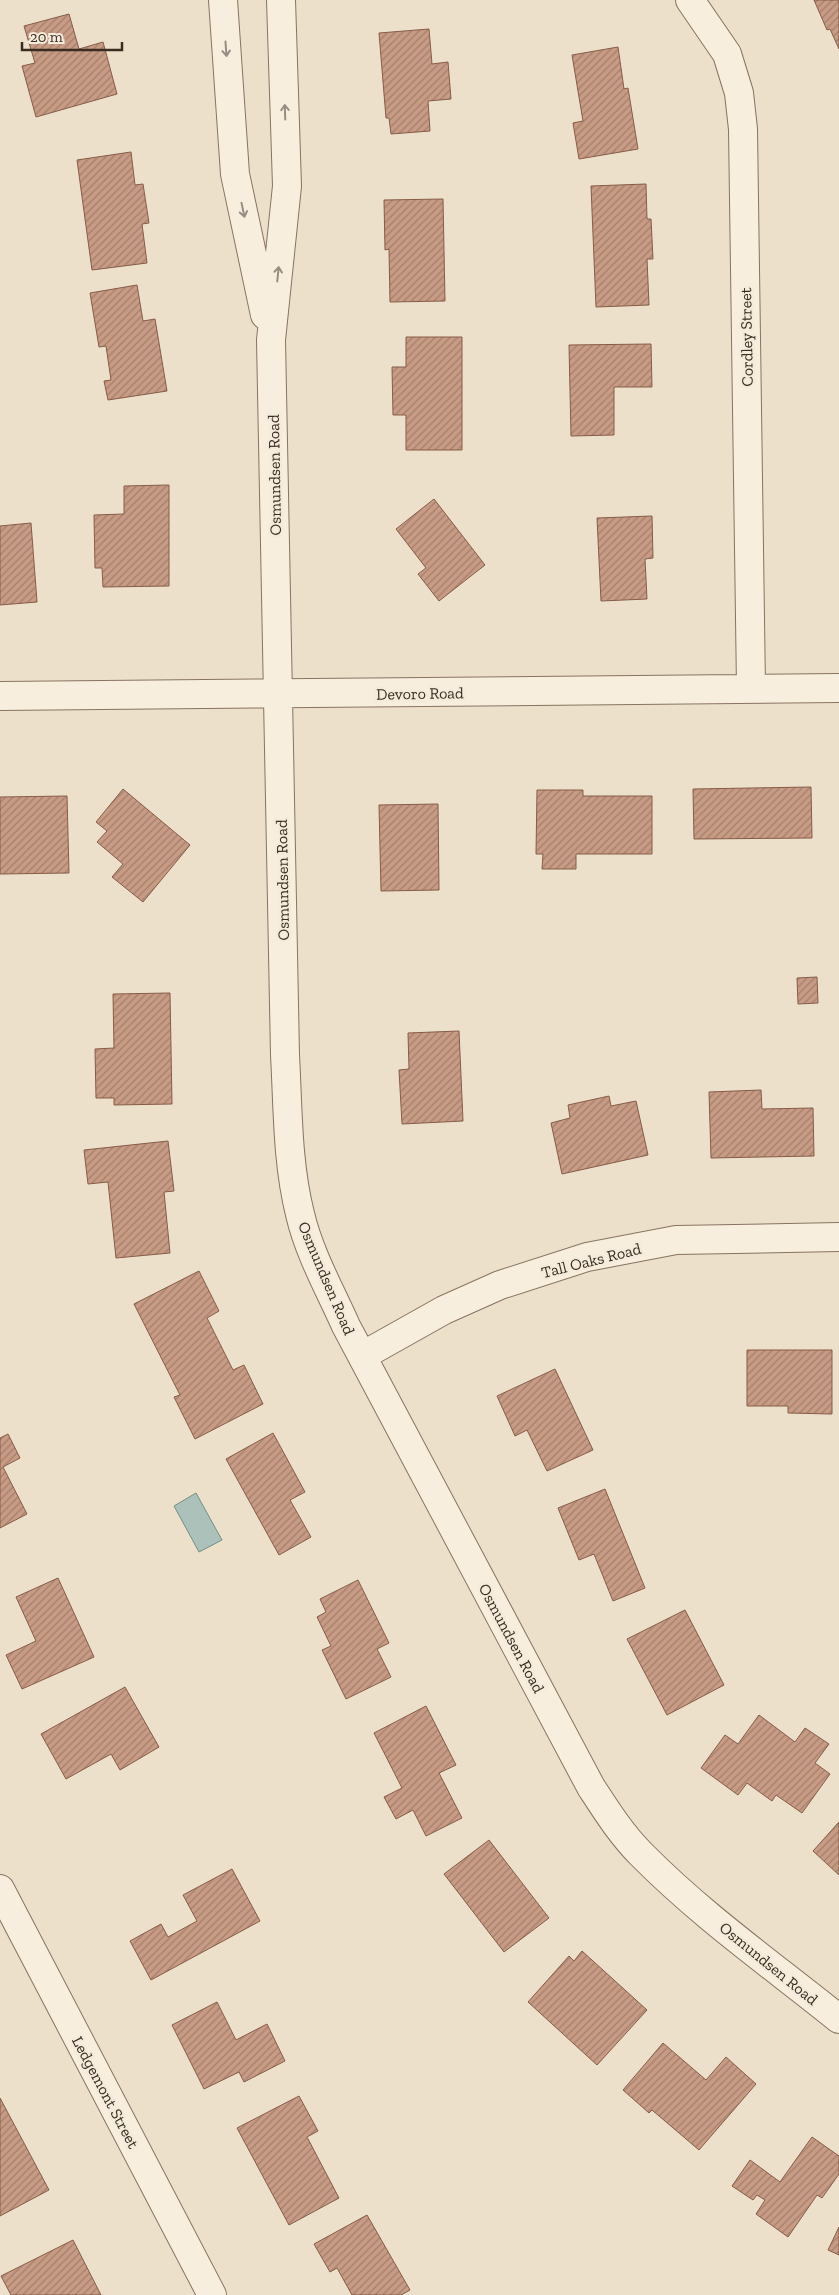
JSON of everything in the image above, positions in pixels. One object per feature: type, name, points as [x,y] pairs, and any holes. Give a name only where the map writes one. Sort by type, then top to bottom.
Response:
[{"type":"street","name":"Osmundsen Road","points":[[223,0],[236,174],[270,340]]},
{"type":"street","name":"Osmundsen Road","points":[[282,0],[287,186],[270,340],[279,695],[285,1055],[291,1172],[300,1216],[314,1254],[362,1356],[591,1787],[616,1824],[640,1853],[709,1914],[839,2019]]},
{"type":"street","name":"Cordley Street","points":[[690,0],[727,54],[739,93],[743,129],[751,688]]},
{"type":"street","name":"Devoro Road","points":[[0,696],[279,695],[839,688]]},
{"type":"street","name":"Tall Oaks Road","points":[[362,1356],[444,1310],[500,1285],[587,1257],[676,1240],[839,1237]]},
{"type":"street","name":"Ledgemont Street","points":[[0,1889],[212,2295]]},
{"type":"water","points":[[196,1493],[222,1540],[199,1552],[174,1506]]},
{"type":"building","points":[[814,0],[839,0],[839,49],[830,29],[827,30]]},
{"type":"building","points":[[69,14],[79,49],[103,42],[117,94],[36,117],[22,66],[35,63],[24,26]]},
{"type":"building","points":[[429,29],[432,64],[448,62],[451,99],[428,101],[430,131],[391,134],[389,118],[386,118],[379,33]]},
{"type":"building","points":[[618,47],[624,89],[628,88],[638,149],[579,159],[573,123],[583,121],[572,55]]},
{"type":"building","points":[[131,152],[135,185],[143,184],[149,223],[142,224],[147,263],[92,270],[77,160]]},
{"type":"building","points":[[646,184],[647,219],[651,219],[653,259],[647,259],[649,305],[596,307],[591,186]]},
{"type":"building","points":[[443,199],[445,301],[390,302],[389,249],[385,250],[384,200]]},
{"type":"building","points":[[137,285],[143,321],[155,319],[167,391],[108,400],[104,381],[111,380],[106,346],[99,347],[90,293]]},
{"type":"building","points":[[406,337],[462,337],[462,450],[406,450],[406,415],[393,415],[392,367],[406,367]]},
{"type":"building","points":[[651,344],[652,387],[614,387],[614,435],[571,436],[569,345]]},
{"type":"building","points":[[169,485],[169,586],[103,587],[102,568],[95,568],[94,515],[124,514],[124,486]]},
{"type":"building","points":[[434,499],[485,565],[439,601],[418,574],[426,568],[396,529]]},
{"type":"building","points":[[652,516],[653,558],[645,559],[647,599],[601,601],[597,518]]},
{"type":"building","points":[[31,523],[37,602],[0,605],[0,526]]},
{"type":"building","points":[[811,787],[812,838],[694,839],[693,789]]},
{"type":"building","points":[[123,789],[190,845],[143,902],[112,877],[123,864],[97,842],[107,831],[96,822]]},
{"type":"building","points":[[537,790],[583,790],[583,796],[652,796],[652,854],[576,854],[576,869],[542,869],[543,854],[536,854]]},
{"type":"building","points":[[67,796],[69,873],[0,874],[0,797]]},
{"type":"building","points":[[438,804],[439,890],[381,891],[379,805]]},
{"type":"building","points":[[817,977],[818,1003],[798,1004],[797,978]]},
{"type":"building","points":[[170,993],[172,1104],[114,1105],[114,1098],[96,1098],[95,1049],[114,1048],[113,994]]},
{"type":"building","points":[[459,1031],[463,1121],[402,1124],[399,1070],[409,1069],[408,1033]]},
{"type":"building","points":[[761,1090],[762,1109],[813,1108],[814,1156],[711,1158],[709,1092]]},
{"type":"building","points":[[609,1096],[611,1106],[636,1101],[648,1155],[562,1174],[551,1123],[570,1118],[568,1105]]},
{"type":"building","points":[[168,1141],[174,1191],[164,1192],[170,1253],[116,1258],[108,1182],[88,1184],[84,1150]]},
{"type":"building","points":[[199,1271],[219,1311],[207,1318],[233,1370],[244,1365],[263,1404],[195,1439],[174,1397],[180,1395],[134,1304]]},
{"type":"building","points":[[747,1350],[832,1350],[832,1414],[788,1413],[788,1406],[747,1406]]},
{"type":"building","points":[[555,1369],[593,1450],[547,1471],[527,1430],[515,1436],[497,1396]]},
{"type":"building","points":[[273,1433],[305,1492],[290,1500],[311,1537],[279,1555],[226,1459]]},
{"type":"building","points":[[8,1434],[20,1458],[3,1467],[27,1514],[0,1528],[0,1438]]},
{"type":"building","points":[[605,1489],[645,1588],[613,1601],[594,1554],[579,1560],[558,1508]]},
{"type":"building","points":[[58,1578],[94,1657],[22,1689],[6,1655],[36,1641],[16,1597]]},
{"type":"building","points":[[358,1580],[389,1643],[377,1649],[391,1677],[346,1699],[322,1650],[331,1646],[317,1617],[326,1612],[320,1599]]},
{"type":"building","points":[[685,1610],[724,1685],[667,1715],[627,1639]]},
{"type":"building","points":[[125,1687],[159,1747],[120,1770],[111,1754],[66,1779],[41,1734]]},
{"type":"building","points":[[426,1706],[456,1765],[439,1773],[462,1818],[426,1836],[413,1810],[396,1819],[384,1797],[402,1788],[374,1733]]},
{"type":"building","points":[[759,1715],[795,1742],[805,1728],[829,1744],[815,1763],[830,1774],[802,1813],[776,1795],[772,1801],[747,1783],[738,1795],[701,1768],[725,1735],[738,1744]]},
{"type":"building","points":[[839,1822],[839,1875],[813,1851]]},
{"type":"building","points":[[489,1840],[549,1918],[504,1952],[444,1874]]},
{"type":"building","points":[[232,1869],[260,1921],[151,1980],[130,1941],[161,1924],[168,1937],[197,1921],[183,1895]]},
{"type":"building","points":[[582,1951],[647,2010],[597,2065],[528,2002],[569,1956],[574,1961]]},
{"type":"building","points":[[217,2002],[236,2040],[267,2024],[285,2061],[244,2082],[239,2072],[204,2089],[172,2025]]},
{"type":"building","points":[[663,2043],[706,2080],[726,2057],[756,2084],[699,2150],[652,2110],[649,2113],[623,2090]]},
{"type":"building","points":[[299,2096],[318,2131],[307,2137],[339,2198],[289,2225],[237,2128]]},
{"type":"building","points":[[0,2098],[49,2190],[0,2216]]},
{"type":"building","points":[[812,2137],[839,2156],[839,2174],[822,2198],[817,2195],[788,2237],[756,2214],[765,2200],[757,2195],[753,2200],[732,2186],[750,2160],[780,2182]]},
{"type":"building","points":[[367,2215],[410,2290],[401,2295],[352,2295],[337,2268],[330,2272],[314,2244]]},
{"type":"building","points":[[839,2227],[839,2255],[828,2250]]},
{"type":"building","points":[[73,2240],[101,2295],[11,2295],[1,2276]]}]
